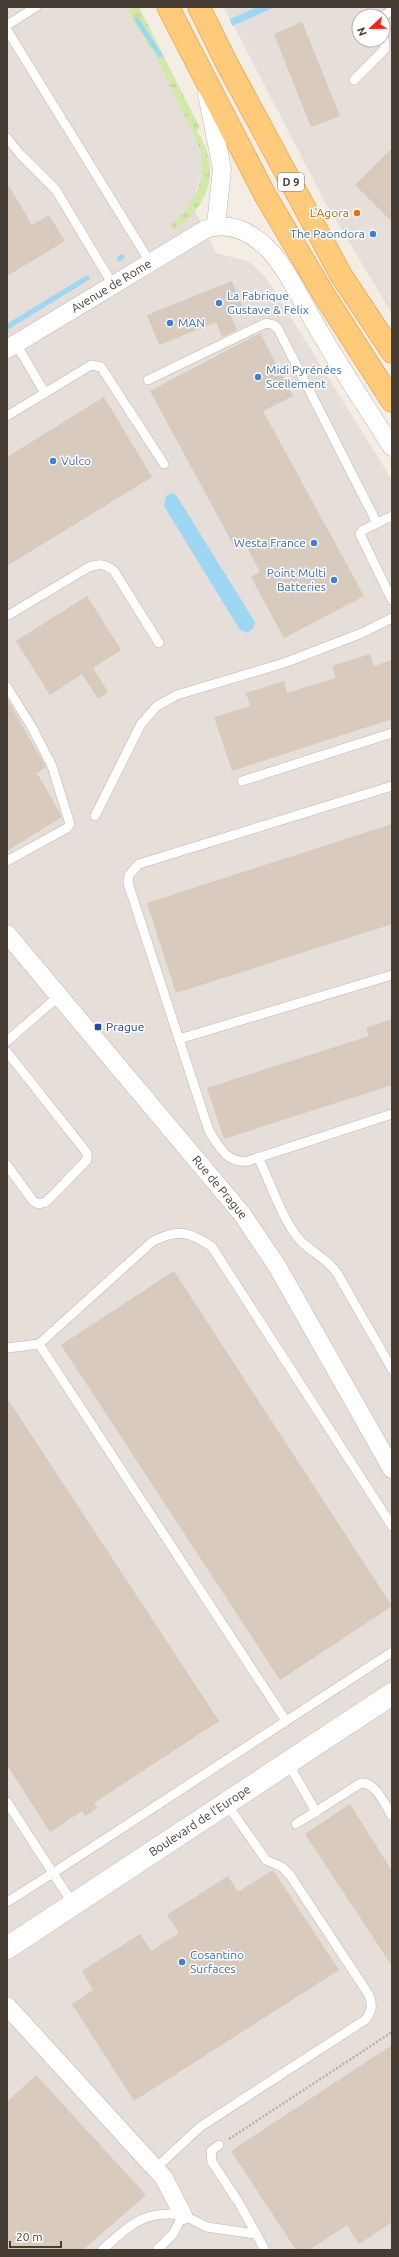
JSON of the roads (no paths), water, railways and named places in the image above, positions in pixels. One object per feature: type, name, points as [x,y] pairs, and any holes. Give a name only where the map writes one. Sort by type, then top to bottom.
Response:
[{"type":"highway","name":"D 9","points":[[168,7],[204,80],[265,195],[326,298],[392,401]]},
{"type":"highway","name":"D 9","points":[[199,7],[226,62],[341,275],[392,352]]},
{"type":"street","points":[[204,80],[222,169],[216,226],[228,225],[248,233],[274,255],[336,361],[392,447]]},
{"type":"street","name":"Avenue de Rome","points":[[11,346],[206,228],[216,226]]},
{"type":"street","name":"Rue de Prague","points":[[7,934],[242,1214],[277,1266],[392,1468]]},
{"type":"street","name":"Boulevard de l'Europe","points":[[7,1948],[226,1803],[390,1699]]},
{"type":"street","points":[[7,2006],[156,2168],[164,2178],[183,2215]]},
{"type":"lane","points":[[7,26],[36,7]]},
{"type":"lane","points":[[7,30],[150,262]]},
{"type":"lane","points":[[354,80],[385,48]]},
{"type":"lane","points":[[7,138],[21,155],[56,190],[113,285]]},
{"type":"lane","points":[[148,380],[266,324],[274,325],[278,329],[377,523]]},
{"type":"lane","points":[[11,346],[45,393]]},
{"type":"lane","points":[[7,416],[91,365],[101,366],[164,464]]},
{"type":"lane","points":[[392,516],[363,530],[360,534],[392,600]]},
{"type":"lane","points":[[7,616],[89,566],[99,564],[106,565],[114,571],[159,643]]},
{"type":"lane","points":[[95,816],[141,724],[157,706],[177,695],[290,660],[362,633],[392,618]]},
{"type":"lane","points":[[7,687],[33,729],[52,766],[70,824],[67,828],[7,861]]},
{"type":"lane","points":[[242,781],[392,733]]},
{"type":"lane","points":[[392,786],[139,864],[128,875],[128,883],[209,1132],[219,1148],[230,1158],[238,1162],[258,1157],[392,1114]]},
{"type":"lane","points":[[179,1039],[392,975]]},
{"type":"lane","points":[[7,1041],[59,996]]},
{"type":"lane","points":[[7,1052],[87,1153],[87,1160],[46,1202],[39,1204],[33,1201],[7,1165]]},
{"type":"lane","points":[[258,1157],[291,1226],[308,1248],[331,1265],[337,1273],[392,1369]]},
{"type":"lane","points":[[7,1348],[39,1344],[153,1241],[166,1235],[183,1232],[198,1237],[212,1247],[392,1526]]},
{"type":"lane","points":[[39,1344],[286,1721]]},
{"type":"lane","points":[[7,1902],[392,1652]]},
{"type":"lane","points":[[288,1763],[316,1812]]},
{"type":"lane","points":[[296,1824],[361,1783],[367,1783],[373,1787],[392,1816]]},
{"type":"lane","points":[[7,1802],[73,1904]]},
{"type":"lane","points":[[156,2168],[200,2127],[365,2020],[371,2013],[372,2003],[369,1995],[290,1875],[282,1867],[266,1860],[226,1803]]},
{"type":"lane","points":[[219,2145],[211,2151],[212,2162],[239,2203],[265,2250]]},
{"type":"lane","points":[[102,2250],[134,2222],[149,2216],[166,2213],[183,2215],[207,2227],[255,2234]]},
{"type":"lane","points":[[157,2250],[173,2234],[183,2215]]},
{"type":"water","points":[[258,7],[275,7],[232,26],[230,19]]},
{"type":"water","points":[[171,493],[176,495],[255,622],[254,627],[248,633],[240,630],[164,506],[166,496]]},
{"type":"waterway","points":[[137,20],[160,55]]},
{"type":"waterway","points":[[7,327],[87,278]]},
{"type":"place","name":"L'Agora","points":[[357,213]]},
{"type":"place","name":"The Paondora","points":[[373,234]]},
{"type":"place","name":"La Fabrique Gustave & Felix","points":[[219,303]]},
{"type":"place","name":"MAN","points":[[170,323]]},
{"type":"place","name":"Midi Pyrénées Scellement","points":[[258,377]]},
{"type":"place","name":"Vulco","points":[[53,461]]},
{"type":"place","name":"Westa France","points":[[314,543]]},
{"type":"place","name":"Point Multi Batteries","points":[[334,580]]},
{"type":"place","name":"Prague","points":[[98,1027]]},
{"type":"place","name":"Cosantino Surfaces","points":[[182,1962]]}]
